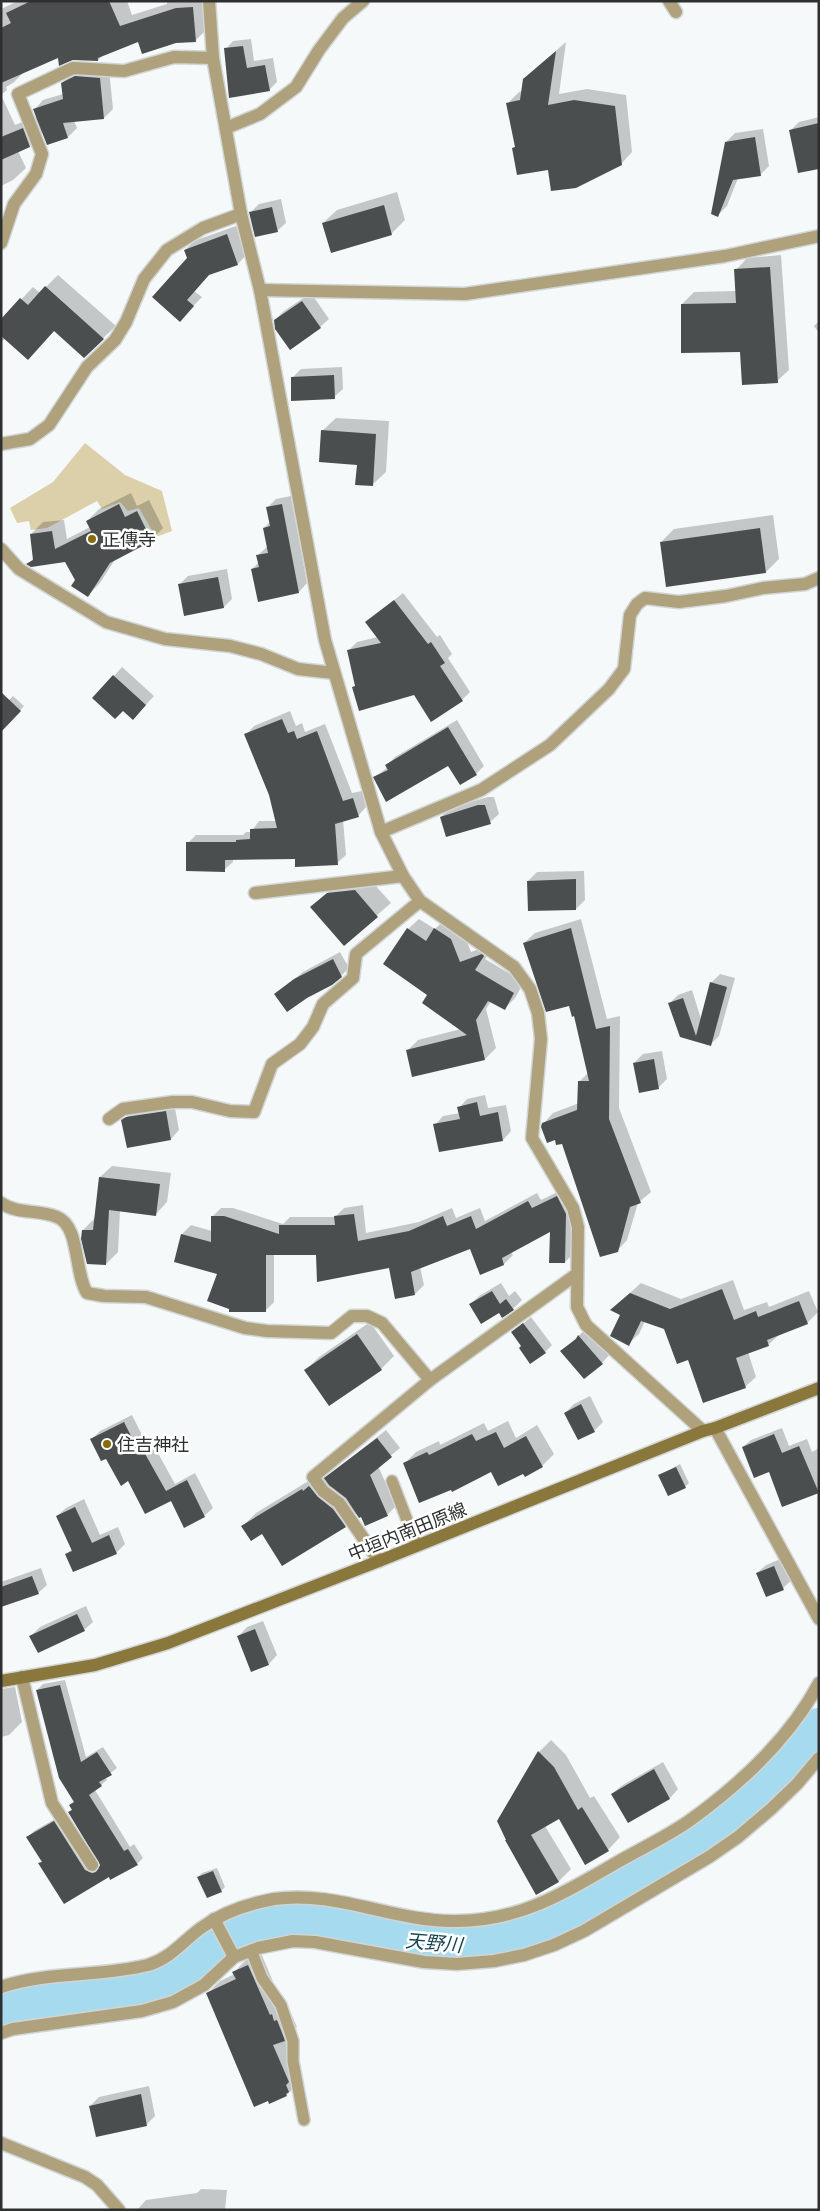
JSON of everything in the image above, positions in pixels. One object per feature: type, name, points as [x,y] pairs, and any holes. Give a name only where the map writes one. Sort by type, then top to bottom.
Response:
[{"type":"main road","name":"中垣内南田原線","points":[[1,1680],[95,1665],[168,1643],[819,1388]]},
{"type":"street","points":[[209,1],[213,58],[241,214],[260,290],[325,640],[381,832],[403,876],[420,901],[514,967],[530,989],[538,1013],[541,1039],[532,1138],[573,1208],[578,1227],[577,1307],[586,1325],[709,1430],[819,1618]]},
{"type":"street","points":[[226,128],[260,114],[296,87],[319,50],[343,18],[363,1]]},
{"type":"street","points":[[1,243],[14,204],[36,174],[42,154],[18,94],[72,68],[124,71],[174,58],[213,58]]},
{"type":"street","points":[[1,444],[30,439],[49,425],[88,367],[115,340],[126,322],[144,279],[167,250],[203,228],[241,214]]},
{"type":"street","points":[[260,290],[465,294],[724,256],[819,236]]},
{"type":"street","points":[[1,549],[19,569],[106,622],[165,640],[230,646],[261,654],[298,669],[334,673]]},
{"type":"street","points":[[381,832],[481,790],[550,746],[610,689],[624,670],[630,615],[637,604],[644,598],[678,602],[726,596],[762,588],[805,584],[819,578]]},
{"type":"street","points":[[255,892],[403,876]]},
{"type":"street","points":[[109,1119],[123,1109],[173,1102],[192,1102],[230,1111],[254,1112],[272,1064],[300,1044],[313,1027],[323,1004],[353,978],[356,954],[420,901]]},
{"type":"street","points":[[1,1203],[11,1210],[40,1212],[59,1217],[71,1230],[81,1284],[87,1293],[104,1296],[146,1297],[246,1328],[267,1331],[332,1333],[352,1316],[368,1316],[382,1323],[430,1380]]},
{"type":"street","points":[[379,1561],[339,1504],[323,1491],[313,1477],[430,1380],[577,1274]]},
{"type":"street","points":[[22,1677],[52,1803],[92,1865]]},
{"type":"street","points":[[1,1987],[49,1978],[150,1964],[174,1952],[199,1929],[214,1919],[245,1905],[275,1899],[303,1897],[334,1900],[425,1920],[454,1921],[497,1918],[527,1910],[554,1898],[687,1822],[733,1786],[777,1742],[810,1700],[819,1683]]},
{"type":"street","points":[[1,2033],[13,2029],[142,2010],[173,2002],[204,1986],[234,1956],[293,1941],[314,1942],[424,1962],[457,1964],[494,1961],[539,1950],[584,1931],[709,1857],[738,1837],[797,1784],[819,1758]]},
{"type":"street","points":[[214,1919],[234,1956]]},
{"type":"street","points":[[1,2143],[85,2178],[97,2185],[119,2210]]},
{"type":"lane","points":[[392,1481],[417,1546]]},
{"type":"lane","points":[[252,1950],[262,1978],[280,2005],[293,2041],[294,2061],[304,2120]]},
{"type":"shaded area","points":[[85,443],[125,475],[162,491],[172,531],[156,537],[139,508],[128,511],[120,502],[102,509],[97,501],[47,528],[31,530],[29,521],[17,523],[10,508],[53,482]]},
{"type":"building","points":[[31,1],[109,1],[120,26],[176,8],[193,7],[196,42],[176,43],[142,54],[138,42],[98,58],[98,61],[73,60],[59,66],[58,58],[1,83],[1,28],[11,23],[6,13]]},
{"type":"building","points":[[243,46],[247,68],[265,65],[270,91],[229,98],[224,48]]},
{"type":"building","points":[[556,51],[548,105],[574,100],[615,106],[622,165],[576,188],[551,191],[548,170],[517,175],[512,148],[515,147],[506,103],[520,100],[523,79]]},
{"type":"building","points":[[75,76],[100,78],[104,119],[63,123],[68,138],[47,145],[33,109],[63,99],[61,83]]},
{"type":"building","points":[[819,123],[819,169],[798,173],[789,130]]},
{"type":"building","points":[[23,128],[30,147],[1,160],[1,137]]},
{"type":"building","points":[[755,137],[761,176],[733,180],[718,217],[711,214],[725,142]]},
{"type":"building","points":[[384,205],[392,235],[331,253],[322,223]]},
{"type":"building","points":[[272,207],[278,232],[255,237],[249,212]]},
{"type":"building","points":[[227,234],[238,265],[209,275],[187,300],[194,306],[180,322],[152,297],[187,258],[184,250]]},
{"type":"building","points":[[770,267],[778,383],[742,385],[740,352],[681,353],[681,304],[736,303],[734,269]]},
{"type":"building","points":[[45,286],[104,339],[84,358],[54,331],[28,360],[1,336],[1,319],[20,298],[28,305]]},
{"type":"building","points":[[302,301],[321,328],[290,350],[275,329],[274,320]]},
{"type":"building","points":[[334,375],[335,399],[291,401],[291,377]]},
{"type":"building","points":[[321,430],[376,434],[373,486],[355,485],[357,465],[319,462]]},
{"type":"building","points":[[119,504],[125,517],[137,511],[152,541],[110,563],[88,597],[71,586],[75,580],[65,562],[31,567],[26,564],[33,560],[30,534],[52,531],[55,549],[91,531],[86,521]]},
{"type":"building","points":[[282,504],[299,593],[258,602],[251,569],[259,567],[256,555],[268,553],[263,528],[270,526],[266,507]]},
{"type":"building","points":[[760,528],[766,573],[666,587],[660,542]]},
{"type":"building","points":[[218,577],[224,608],[184,616],[178,584]]},
{"type":"building","points":[[394,600],[428,644],[431,642],[445,663],[440,666],[463,701],[431,722],[414,695],[359,711],[352,687],[355,686],[347,650],[381,643],[365,622]]},
{"type":"building","points":[[113,675],[146,705],[133,720],[123,711],[115,719],[92,698]]},
{"type":"building","points":[[1,692],[21,711],[1,732]]},
{"type":"building","points":[[282,719],[288,733],[294,731],[297,739],[317,731],[343,801],[353,798],[359,817],[335,824],[338,865],[295,867],[295,859],[225,860],[225,872],[186,871],[186,842],[236,842],[236,840],[250,839],[250,829],[277,828],[269,795],[244,734]]},
{"type":"building","points":[[448,727],[477,775],[460,785],[448,766],[386,802],[373,777],[388,770],[385,765]]},
{"type":"building","points":[[478,805],[485,805],[491,824],[446,837],[440,817]]},
{"type":"building","points":[[576,879],[576,910],[528,911],[527,881]]},
{"type":"building","points":[[355,890],[378,917],[344,946],[310,907],[327,893]]},
{"type":"building","points":[[407,928],[426,941],[434,928],[451,939],[460,962],[482,954],[484,956],[475,970],[514,993],[505,1010],[488,1001],[476,1020],[485,1060],[412,1077],[406,1050],[467,1035],[422,1003],[427,995],[383,964]]},
{"type":"building","points":[[571,928],[596,1029],[610,1026],[609,1119],[641,1203],[630,1207],[618,1252],[600,1257],[562,1144],[556,1145],[555,1140],[547,1143],[541,1127],[542,1123],[577,1110],[578,1081],[589,1081],[574,1016],[572,1017],[569,1006],[546,1012],[523,943]]},
{"type":"building","points":[[333,959],[342,977],[287,1012],[274,994],[294,979]]},
{"type":"building","points":[[710,982],[727,987],[711,1046],[680,1037],[668,1003],[683,998],[696,1036]]},
{"type":"building","points":[[654,1059],[659,1089],[639,1093],[633,1063]]},
{"type":"building","points":[[477,1102],[480,1116],[498,1112],[503,1141],[439,1152],[433,1124],[460,1119],[457,1107]]},
{"type":"building","points":[[166,1111],[171,1140],[127,1148],[121,1120],[126,1117]]},
{"type":"building","points":[[99,1177],[160,1184],[156,1216],[109,1210],[106,1265],[87,1264],[81,1239],[82,1230],[93,1230]]},
{"type":"building","points":[[557,1196],[566,1214],[565,1263],[549,1263],[550,1232],[502,1258],[504,1265],[480,1275],[470,1249],[411,1272],[415,1295],[395,1299],[389,1268],[317,1282],[316,1255],[266,1255],[266,1312],[229,1312],[229,1309],[207,1301],[217,1274],[174,1262],[181,1234],[211,1242],[211,1216],[224,1216],[279,1234],[279,1225],[335,1225],[334,1216],[354,1214],[358,1241],[409,1231],[443,1216],[447,1226],[471,1216],[476,1229],[528,1201],[532,1208]]},
{"type":"building","points":[[722,1289],[734,1320],[756,1311],[758,1317],[799,1301],[808,1324],[767,1340],[769,1346],[736,1358],[746,1388],[703,1403],[688,1360],[677,1364],[664,1329],[641,1321],[629,1346],[610,1336],[620,1315],[610,1310],[630,1293],[670,1309]]},
{"type":"building","points":[[492,1291],[500,1304],[506,1299],[514,1310],[502,1318],[499,1313],[481,1324],[469,1304]]},
{"type":"building","points":[[523,1323],[546,1353],[530,1364],[511,1332]]},
{"type":"building","points":[[357,1334],[382,1370],[329,1406],[304,1370]]},
{"type":"building","points":[[578,1335],[603,1364],[584,1379],[560,1351],[576,1339]]},
{"type":"building","points":[[581,1404],[595,1432],[578,1440],[564,1413]]},
{"type":"building","points":[[124,1422],[140,1454],[144,1452],[166,1491],[187,1480],[205,1517],[184,1528],[171,1501],[145,1514],[128,1481],[121,1486],[106,1459],[101,1461],[90,1439]]},
{"type":"building","points":[[496,1432],[504,1448],[526,1436],[543,1467],[525,1477],[523,1474],[498,1486],[491,1472],[452,1492],[451,1490],[419,1503],[403,1463],[427,1452],[429,1455],[472,1434],[476,1441]]},
{"type":"building","points":[[774,1434],[782,1453],[799,1446],[819,1493],[782,1507],[769,1472],[754,1478],[742,1447]]},
{"type":"building","points":[[377,1438],[392,1457],[370,1475],[388,1516],[365,1526],[361,1517],[359,1518],[346,1498],[329,1485],[324,1478]]},
{"type":"building","points":[[676,1467],[686,1488],[668,1496],[658,1475]]},
{"type":"building","points":[[309,1486],[318,1497],[333,1509],[346,1527],[282,1566],[262,1534],[251,1541],[241,1526]]},
{"type":"building","points":[[75,1507],[92,1543],[109,1535],[117,1554],[73,1572],[65,1554],[72,1551],[56,1516]]},
{"type":"building","points":[[774,1566],[784,1590],[766,1597],[756,1573]]},
{"type":"building","points":[[32,1576],[39,1594],[1,1607],[1,1587]]},
{"type":"building","points":[[77,1614],[85,1631],[38,1653],[29,1636]]},
{"type":"building","points":[[255,1629],[269,1665],[251,1672],[237,1636]]},
{"type":"building","points":[[60,1685],[81,1762],[97,1752],[112,1775],[99,1782],[102,1786],[89,1795],[124,1851],[128,1849],[138,1865],[110,1880],[109,1877],[64,1904],[38,1863],[42,1862],[26,1837],[54,1821],[85,1870],[92,1873],[96,1872],[100,1865],[68,1812],[72,1810],[69,1805],[74,1802],[59,1778],[36,1690]]},
{"type":"building","points":[[538,1751],[554,1767],[578,1810],[582,1807],[609,1851],[585,1865],[559,1819],[531,1835],[559,1882],[536,1895],[505,1840],[497,1821]]},
{"type":"building","points":[[654,1769],[670,1799],[628,1823],[611,1794]]},
{"type":"building","points":[[213,1871],[222,1892],[207,1898],[197,1877]]},
{"type":"building","points":[[248,1965],[270,2015],[272,2014],[274,2021],[277,2020],[284,2038],[285,2041],[273,2045],[289,2082],[286,2085],[289,2092],[286,2094],[287,2096],[269,2104],[268,2101],[254,2107],[206,1993],[236,1979],[232,1972]]},
{"type":"building","points":[[141,2094],[147,2126],[96,2137],[89,2106]]},
{"type":"waterway","name":"天野川","points":[[1,2009],[32,2001],[142,1990],[180,1975],[211,1949],[239,1930],[272,1919],[308,1920],[419,1943],[473,1945],[523,1937],[588,1906],[650,1871],[746,1806],[776,1779],[819,1727]]},
{"type":"place","name":"正傳寺","points":[[92,539]]},
{"type":"place","name":"住吉神社","points":[[107,1444]]}]
